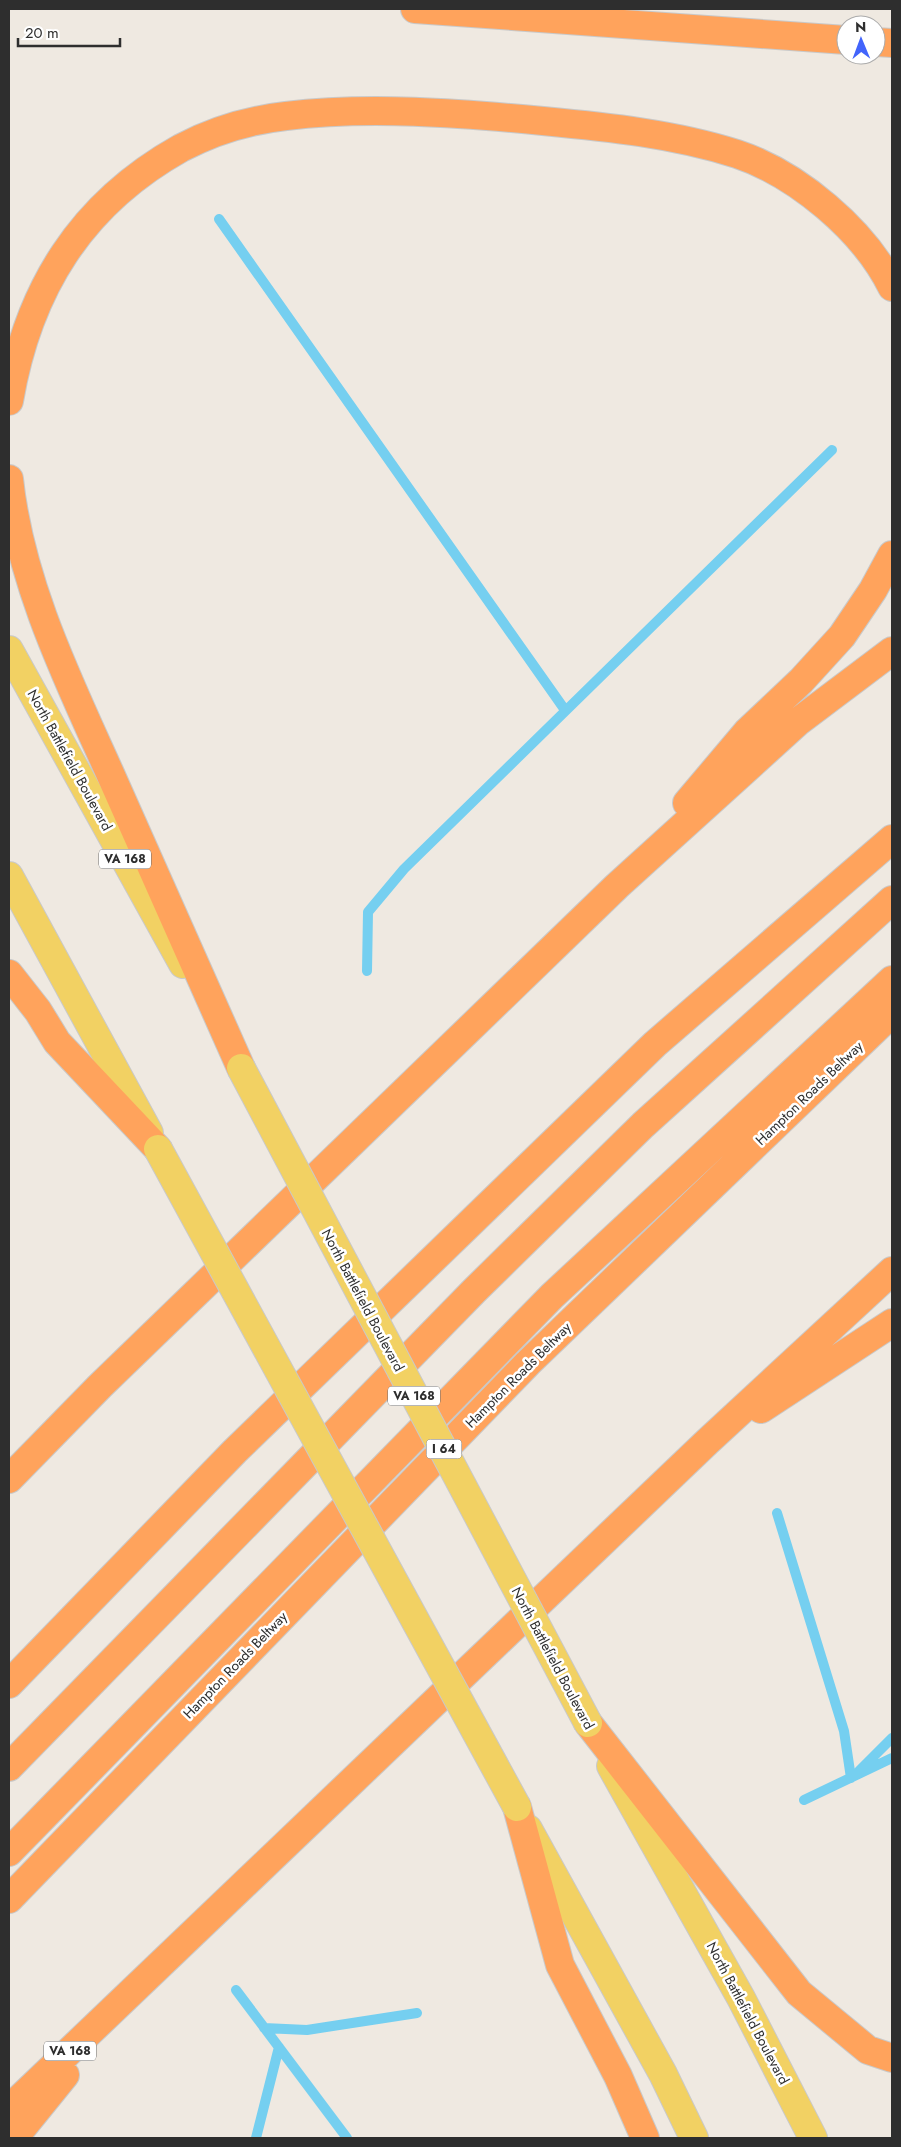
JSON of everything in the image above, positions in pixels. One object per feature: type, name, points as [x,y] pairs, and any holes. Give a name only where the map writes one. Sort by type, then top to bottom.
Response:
[{"type":"highway","points":[[414,9],[836,39]]},
{"type":"highway","points":[[9,401],[14,370],[27,328],[45,285],[68,246],[97,213],[135,177],[183,147],[233,126],[285,116],[347,112],[490,116],[589,125],[692,143],[739,155],[786,178],[826,206],[860,239],[886,273],[892,286]]},
{"type":"highway","points":[[9,479],[12,509],[43,618],[75,696],[241,1068]]},
{"type":"highway","points":[[617,886],[747,732],[801,681],[842,636],[873,590],[892,555]]},
{"type":"highway","points":[[9,1479],[100,1386],[617,886],[799,721],[892,651]]},
{"type":"highway","points":[[9,1684],[235,1451],[655,1044],[892,839]]},
{"type":"highway","points":[[9,1766],[474,1291],[643,1125],[892,900]]},
{"type":"highway","points":[[9,974],[38,1011],[57,1042],[158,1149]]},
{"type":"highway","points":[[9,1852],[552,1296],[892,980]]},
{"type":"highway","name":"Hampton Roads Beltway","points":[[9,1899],[528,1363],[892,1013]]},
{"type":"highway","points":[[14,2138],[131,1993],[707,1442],[892,1271]]},
{"type":"highway","points":[[707,1442],[816,1375],[892,1323]]},
{"type":"highway","points":[[9,1458],[100,1386]]},
{"type":"highway","points":[[588,1724],[799,1992],[868,2050],[892,2058]]},
{"type":"highway","points":[[517,1807],[560,1965],[618,2076],[645,2138]]},
{"type":"highway","name":"VA 168","points":[[9,2109],[131,1993]]},
{"type":"main road","name":"North Battlefield Boulevard","points":[[9,650],[241,1068],[588,1724],[741,1998],[813,2138]]},
{"type":"main road","points":[[9,876],[663,2074],[694,2138]]},
{"type":"waterway","points":[[219,219],[565,710]]},
{"type":"waterway","points":[[367,971],[368,912],[404,869],[832,450]]},
{"type":"waterway","points":[[777,1513],[844,1731],[851,1778]]},
{"type":"waterway","points":[[859,1771],[892,1738]]},
{"type":"waterway","points":[[804,1800],[892,1758]]},
{"type":"waterway","points":[[236,1990],[347,2138]]},
{"type":"waterway","points":[[264,2028],[307,2030],[417,2013]]},
{"type":"waterway","points":[[256,2138],[279,2047]]}]
